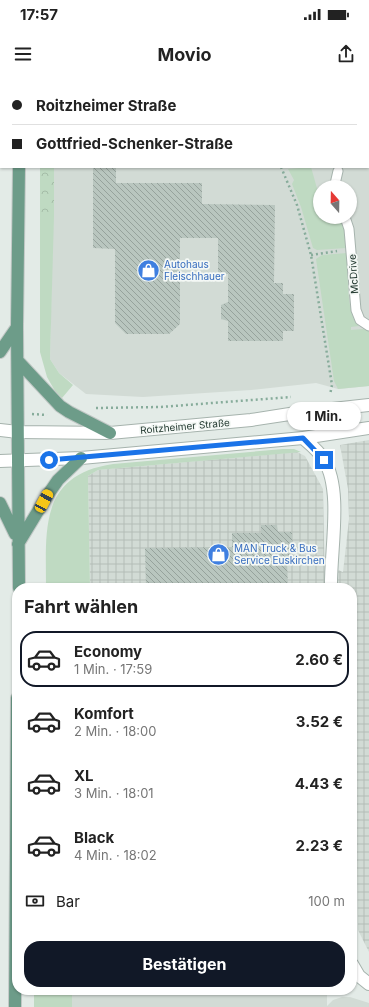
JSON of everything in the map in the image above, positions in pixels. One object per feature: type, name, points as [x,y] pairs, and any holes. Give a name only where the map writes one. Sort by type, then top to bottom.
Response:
[{"type":"main road","points":[[19,168],[17,327],[19,583]]},
{"type":"main road","points":[[0,352],[17,327]]},
{"type":"main road","points":[[18,361],[60,406],[110,433]]},
{"type":"main road","points":[[18,544],[58,480],[81,458]]},
{"type":"main road","points":[[0,503],[12,524],[18,544]]},
{"type":"main road","points":[[15,995],[15,1007]]},
{"type":"street","name":"Roitzheimer Straße","points":[[0,430],[18,432],[110,433],[251,420],[296,413],[369,405]]},
{"type":"street","points":[[0,461],[81,458],[303,438],[369,428]]},
{"type":"street","points":[[303,438],[324,460],[331,475],[334,499],[330,583]]},
{"type":"street","points":[[357,972],[369,984]]},
{"type":"lane","points":[[336,180],[338,171]]},
{"type":"lane","name":"McDrive","points":[[347,224],[356,310],[360,320],[369,326]]},
{"type":"path","points":[[281,168],[303,222],[311,255],[332,385],[331,394],[328,399],[329,410]]},
{"type":"path","points":[[311,255],[315,254]]},
{"type":"path","points":[[323,394],[338,393]]},
{"type":"path","points":[[91,408],[153,408],[292,397]]},
{"type":"path","points":[[18,412],[47,415],[60,406]]},
{"type":"shaded area","points":[[54,168],[369,168],[369,386],[338,389],[316,383],[251,390],[143,397],[86,394],[59,373],[50,359]]},
{"type":"shaded area","points":[[369,440],[369,952],[358,930],[357,583],[336,583],[336,569],[343,572],[349,519],[348,489],[340,445]]},
{"type":"shaded area","points":[[297,452],[305,456],[323,489],[325,583],[90,583],[88,476],[98,470]]},
{"type":"shaded area","points":[[72,995],[327,995],[327,1006],[333,1000],[342,997],[350,997],[369,1003],[369,1007],[72,1007]]},
{"type":"green space","points":[[40,168],[54,168],[54,216],[40,216]]},
{"type":"green space","points":[[311,168],[315,180],[313,180],[313,224],[343,224],[346,248],[317,250],[313,248],[301,207],[292,184],[294,180],[288,169]]},
{"type":"green space","points":[[40,216],[54,216],[50,359],[59,373],[73,385],[62,398],[55,391],[47,377],[40,352]]},
{"type":"green space","points":[[347,253],[350,303],[355,321],[359,326],[351,327],[351,330],[363,329],[369,331],[369,386],[338,389],[334,381],[316,259],[322,255]]},
{"type":"green space","points":[[283,449],[294,449],[301,452],[98,470],[88,476],[90,583],[46,583],[46,545],[48,526],[52,508],[59,493],[71,480],[89,470],[113,464]]},
{"type":"green space","points":[[34,995],[72,995],[72,1007],[34,1007]]},
{"type":"building","points":[[93,168],[116,168],[116,183],[202,183],[202,204],[275,205],[274,283],[283,283],[283,294],[294,294],[294,331],[283,331],[283,341],[228,341],[228,321],[221,319],[221,305],[228,302],[228,274],[218,274],[218,238],[180,238],[180,324],[169,334],[126,334],[115,323],[115,249],[93,248]]},
{"type":"building","name":"MAN Truck & Bus Service Euskirchen","points":[[261,525],[277,525],[278,532],[292,532],[293,561],[287,561],[288,583],[146,583],[145,548],[232,547],[232,533],[261,533]]},
{"type":"place","name":"Autohaus Fleischhauer","points":[[148,270]]},
{"type":"place","name":"MAN Truck & Bus Service Euskirchen","points":[[219,554]]},
{"type":"route","points":[[49,460],[303,438],[316,449],[324,460]]}]
